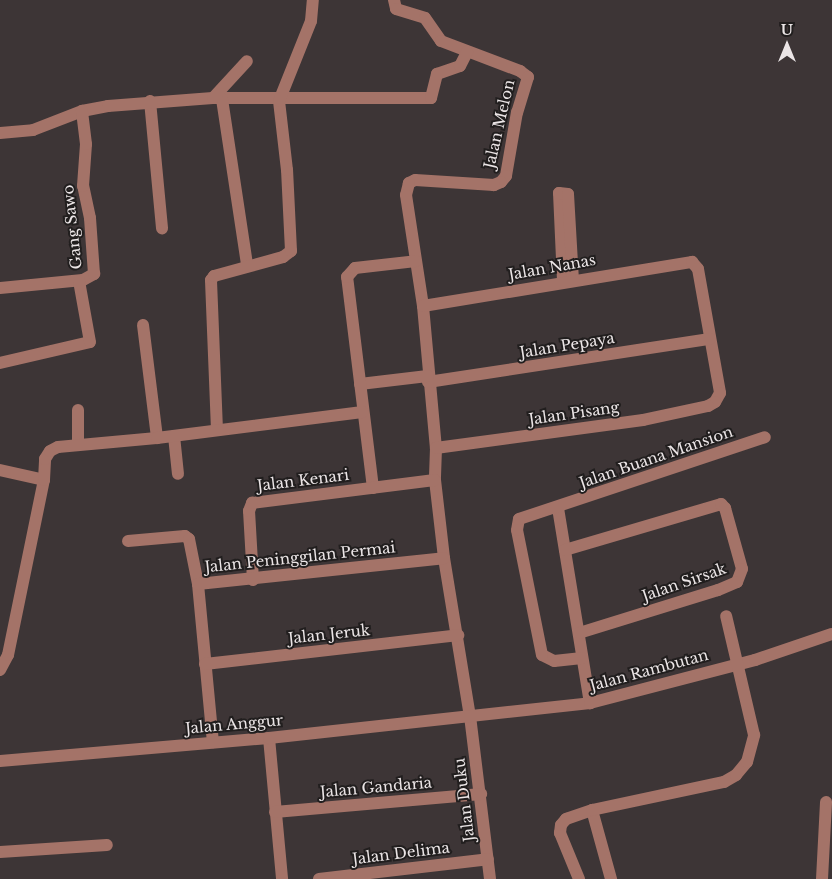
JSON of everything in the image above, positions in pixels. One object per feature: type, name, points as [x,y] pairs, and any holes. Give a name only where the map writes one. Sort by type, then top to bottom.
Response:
[{"type":"street","points":[[217,430],[211,280],[214,276],[247,265],[283,257],[292,248],[279,100],[311,20],[313,0]]},
{"type":"street","name":"Jalan Melon","points":[[394,0],[396,9],[425,18],[441,40],[467,52],[520,70],[528,78],[518,112],[506,176],[494,185],[415,180],[409,183],[406,195],[416,261]]},
{"type":"street","points":[[0,133],[33,130],[82,111],[150,101],[431,98],[434,93],[436,76],[460,66],[467,52]]},
{"type":"street","points":[[247,61],[218,99],[247,265]]},
{"type":"street","points":[[150,101],[162,228]]},
{"type":"street","name":"Gang Sawo","points":[[0,288],[79,281],[94,274],[95,262],[90,218],[84,200],[86,144],[82,111]]},
{"type":"street","points":[[559,193],[568,194],[568,281],[559,193]]},
{"type":"street","points":[[373,488],[362,412],[348,274],[355,268],[416,261],[423,306],[428,379],[436,448],[435,480],[444,558],[470,716]]},
{"type":"street","name":"Jalan Nanas","points":[[423,306],[686,261],[698,269],[710,339]]},
{"type":"street","points":[[0,363],[90,342],[79,281]]},
{"type":"street","points":[[142,325],[157,438]]},
{"type":"street","name":"Jalan Pepaya","points":[[428,379],[710,339]]},
{"type":"street","name":"Jalan Pisang","points":[[436,448],[643,420],[715,402],[720,394],[710,339]]},
{"type":"street","points":[[360,384],[428,379]]},
{"type":"street","points":[[78,410],[78,445]]},
{"type":"street","points":[[0,670],[8,655],[44,480],[45,459],[50,451],[78,445],[157,438],[362,412]]},
{"type":"street","points":[[174,436],[178,474]]},
{"type":"street","name":"Jalan Buana Mansion","points":[[582,658],[554,661],[542,655],[517,530],[519,519],[558,508],[765,437]]},
{"type":"street","points":[[0,470],[44,480]]},
{"type":"street","name":"Jalan Kenari","points":[[253,580],[249,511],[252,503],[435,480]]},
{"type":"street","name":"Jalan Sirsak","points":[[565,550],[721,504],[725,508],[742,569],[737,582],[718,590],[578,633]]},
{"type":"street","points":[[558,508],[590,703]]},
{"type":"street","points":[[128,541],[185,536],[189,539],[198,584]]},
{"type":"street","name":"Jalan Peninggilan Permai","points":[[213,742],[198,584],[253,580],[444,558]]},
{"type":"street","points":[[579,879],[560,833],[561,825],[566,820],[592,810],[724,782],[736,775],[747,762],[754,735],[726,616]]},
{"type":"street","name":"Jalan Rambutan","points":[[470,716],[590,703],[736,664],[832,634]]},
{"type":"street","name":"Jalan Jeruk","points":[[205,664],[458,635]]},
{"type":"street","name":"Jalan Anggur","points":[[0,761],[270,738],[470,716]]},
{"type":"street","name":"Jalan Duku","points":[[470,716],[490,879]]},
{"type":"street","points":[[270,738],[282,879]]},
{"type":"street","name":"Jalan Gandaria","points":[[275,812],[480,794]]},
{"type":"street","points":[[822,879],[826,802]]},
{"type":"street","points":[[592,810],[611,879]]},
{"type":"street","points":[[0,852],[107,845]]},
{"type":"street","name":"Jalan Delima","points":[[319,879],[488,860]]}]
